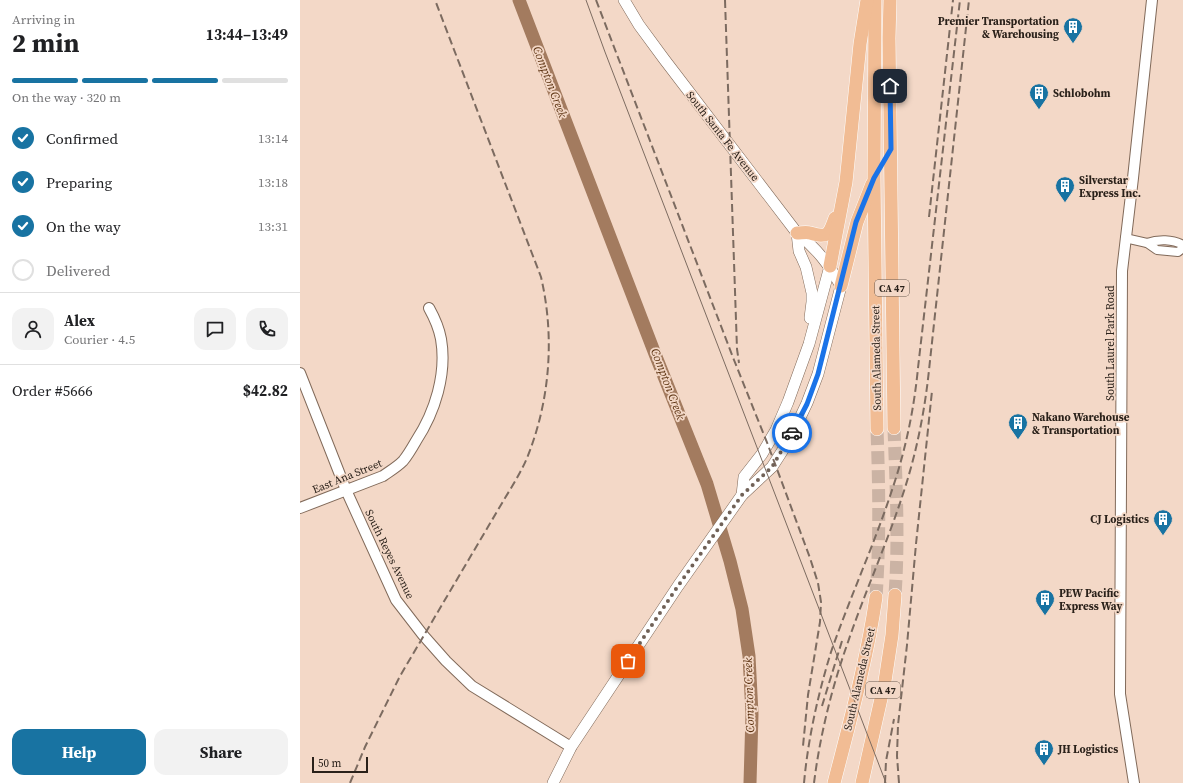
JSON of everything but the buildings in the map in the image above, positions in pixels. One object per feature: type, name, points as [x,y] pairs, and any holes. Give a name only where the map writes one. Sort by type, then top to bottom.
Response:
[{"type":"main road","name":"South Santa Fe Avenue","points":[[624,0],[639,25],[664,59],[797,233],[813,245],[830,266],[841,286]]},
{"type":"main road","points":[[742,495],[744,477],[762,454],[776,430],[788,402],[809,344],[830,266],[846,182],[860,44],[867,0]]},
{"type":"main road","name":"South Alameda Street","points":[[874,0],[874,178],[877,428]]},
{"type":"main road","name":"South Alameda Street","points":[[890,0],[889,38],[894,428]]},
{"type":"main road","points":[[553,783],[571,747],[693,565],[742,495],[772,467],[790,439],[805,408],[818,374],[856,222],[874,178],[891,149]]},
{"type":"main road","points":[[809,344],[812,293],[806,267],[799,251],[797,233],[809,232],[821,236],[826,235],[830,231],[846,182]]},
{"type":"main road","points":[[788,402],[805,408]]},
{"type":"main road","name":"South Alameda Street","points":[[862,783],[886,681],[895,595]]},
{"type":"main road","name":"South Alameda Street","points":[[834,783],[864,666],[871,633],[876,597]]},
{"type":"street","name":"South Laurel Park Road","points":[[1134,783],[1120,694],[1122,276],[1152,0]]},
{"type":"street","points":[[1125,238],[1147,243],[1157,250],[1178,252],[1183,247]]},
{"type":"street","name":"East Ana Street","points":[[300,508],[368,482],[394,469],[408,454],[425,427],[437,396],[442,365],[441,338],[434,317],[429,308]]},
{"type":"street","name":"South Reyes Avenue","points":[[300,373],[346,490],[396,600],[423,635],[446,661],[472,686],[571,747]]},
{"type":"waterway","name":"Compton Creek","points":[[519,0],[655,354],[707,484],[730,561],[742,609],[749,656],[752,714],[750,783]]},
{"type":"tunnel","points":[[894,428],[897,532],[895,595]]},
{"type":"tunnel","points":[[876,597],[879,513],[877,429]]},
{"type":"tram line","points":[[586,0],[886,783]]},
{"type":"railway","points":[[350,783],[365,747],[400,676],[525,463],[541,414],[548,369],[548,323],[541,277],[435,0]]},
{"type":"railway","points":[[596,0],[768,445],[818,583],[821,602],[820,622],[808,695],[803,746]]},
{"type":"railway","points":[[725,0],[737,349],[739,363]]},
{"type":"railway","points":[[929,217],[953,0]]},
{"type":"railway","points":[[804,783],[811,733],[826,668],[838,631],[886,508],[902,458],[912,413],[960,0]]},
{"type":"railway","points":[[814,783],[827,711],[842,659],[892,527],[914,456],[921,424],[928,381],[969,0]]},
{"type":"railway","points":[[899,783],[897,756],[898,725],[932,391]]},
{"type":"railway","points":[[822,706],[842,641]]},
{"type":"railway","points":[[885,783],[886,761],[894,719]]},
{"type":"way so far","points":[[628,661],[678,586],[742,495],[772,467],[790,439],[792,433]]},
{"type":"place","name":"Premier Transportation & Warehousing","points":[[1073,44]]},
{"type":"place","name":"Schlobohm","points":[[1039,110]]},
{"type":"place","name":"Silverstar Express Inc.","points":[[1065,203]]},
{"type":"place","name":"Nakano Warehouse & Transportation","points":[[1018,440]]},
{"type":"place","name":"CJ Logistics","points":[[1163,536]]},
{"type":"place","name":"PEW Pacific Express Way","points":[[1045,616]]},
{"type":"place","name":"JH Logistics","points":[[1044,766]]},
{"type":"route","points":[[792,433],[807,404],[818,374],[856,222],[874,178],[891,149],[890,86]]}]
